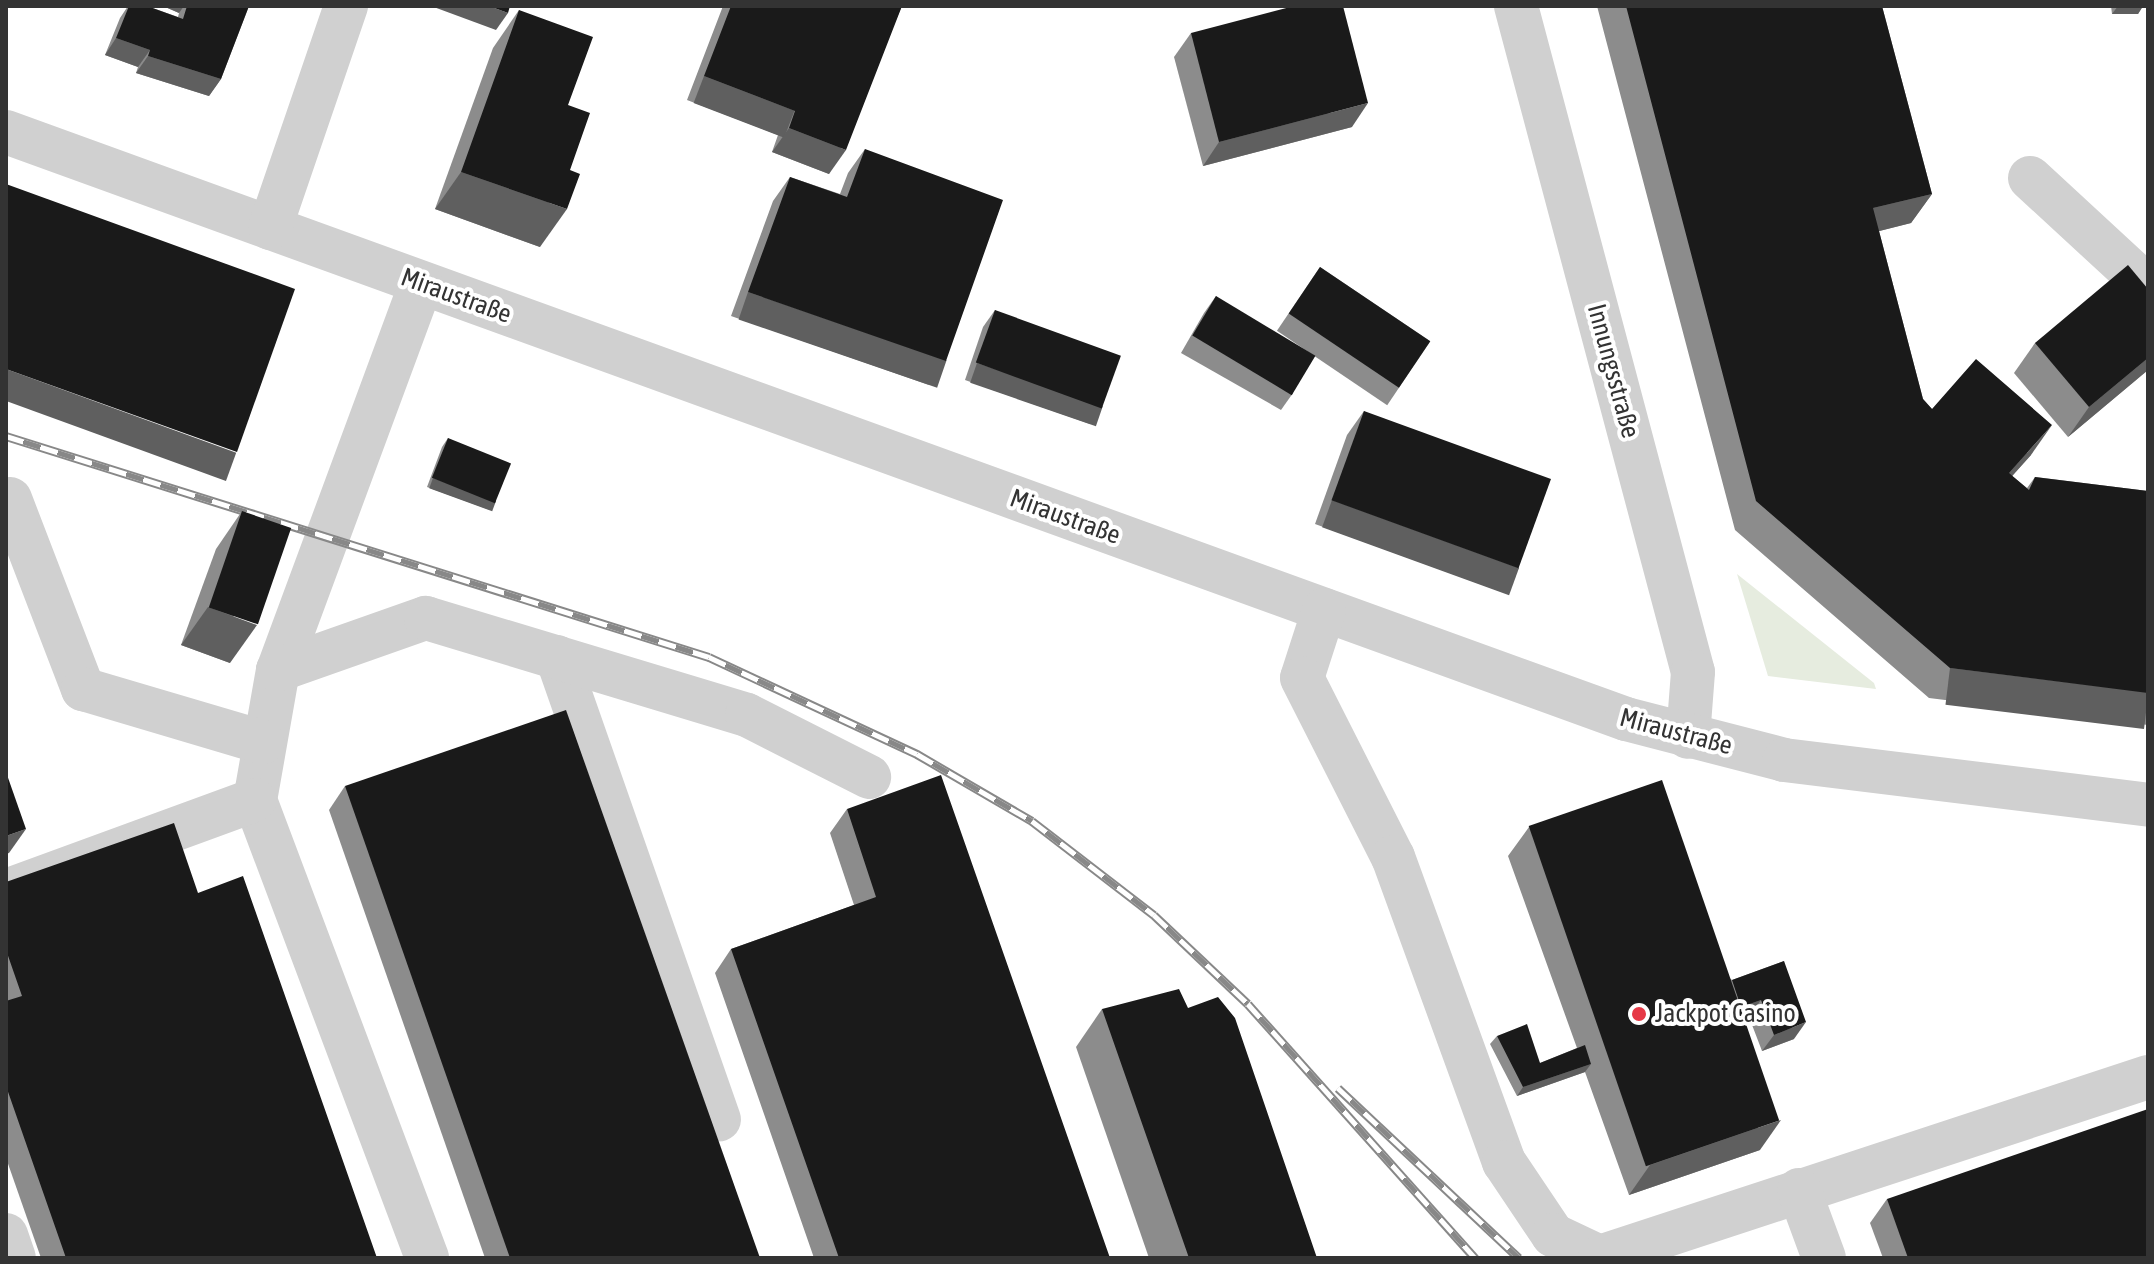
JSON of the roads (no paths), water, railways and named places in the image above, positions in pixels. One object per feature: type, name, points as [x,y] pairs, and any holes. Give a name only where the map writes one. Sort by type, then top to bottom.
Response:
[{"type":"street","points":[[270,228],[346,6]]},
{"type":"street","name":"Innungsstraße","points":[[1516,6],[1693,672],[1688,737]]},
{"type":"street","name":"Miraustraße","points":[[6,132],[1324,610],[1688,737],[1784,760],[2148,805]]},
{"type":"street","points":[[2030,178],[2148,287]]},
{"type":"street","points":[[421,284],[278,670],[262,742],[255,800],[427,1258]]},
{"type":"street","points":[[10,499],[83,689],[262,742]]},
{"type":"street","points":[[1324,610],[1302,678],[1393,857],[1504,1162],[1553,1235],[1600,1258],[2148,1077]]},
{"type":"street","points":[[278,670],[426,618],[747,715],[869,777]]},
{"type":"street","points":[[557,657],[719,1119]]},
{"type":"street","points":[[6,891],[255,800]]},
{"type":"street","points":[[1799,1190],[1824,1258]]},
{"type":"street","points":[[6,1235],[14,1258]]},
{"type":"railway","points":[[6,436],[709,657],[917,754],[1032,821],[1154,915],[1248,1004],[1475,1258]]},
{"type":"railway","points":[[1338,1088],[1519,1258]]},
{"type":"place","name":"Jackpot Casino","points":[[1639,1014]]}]
